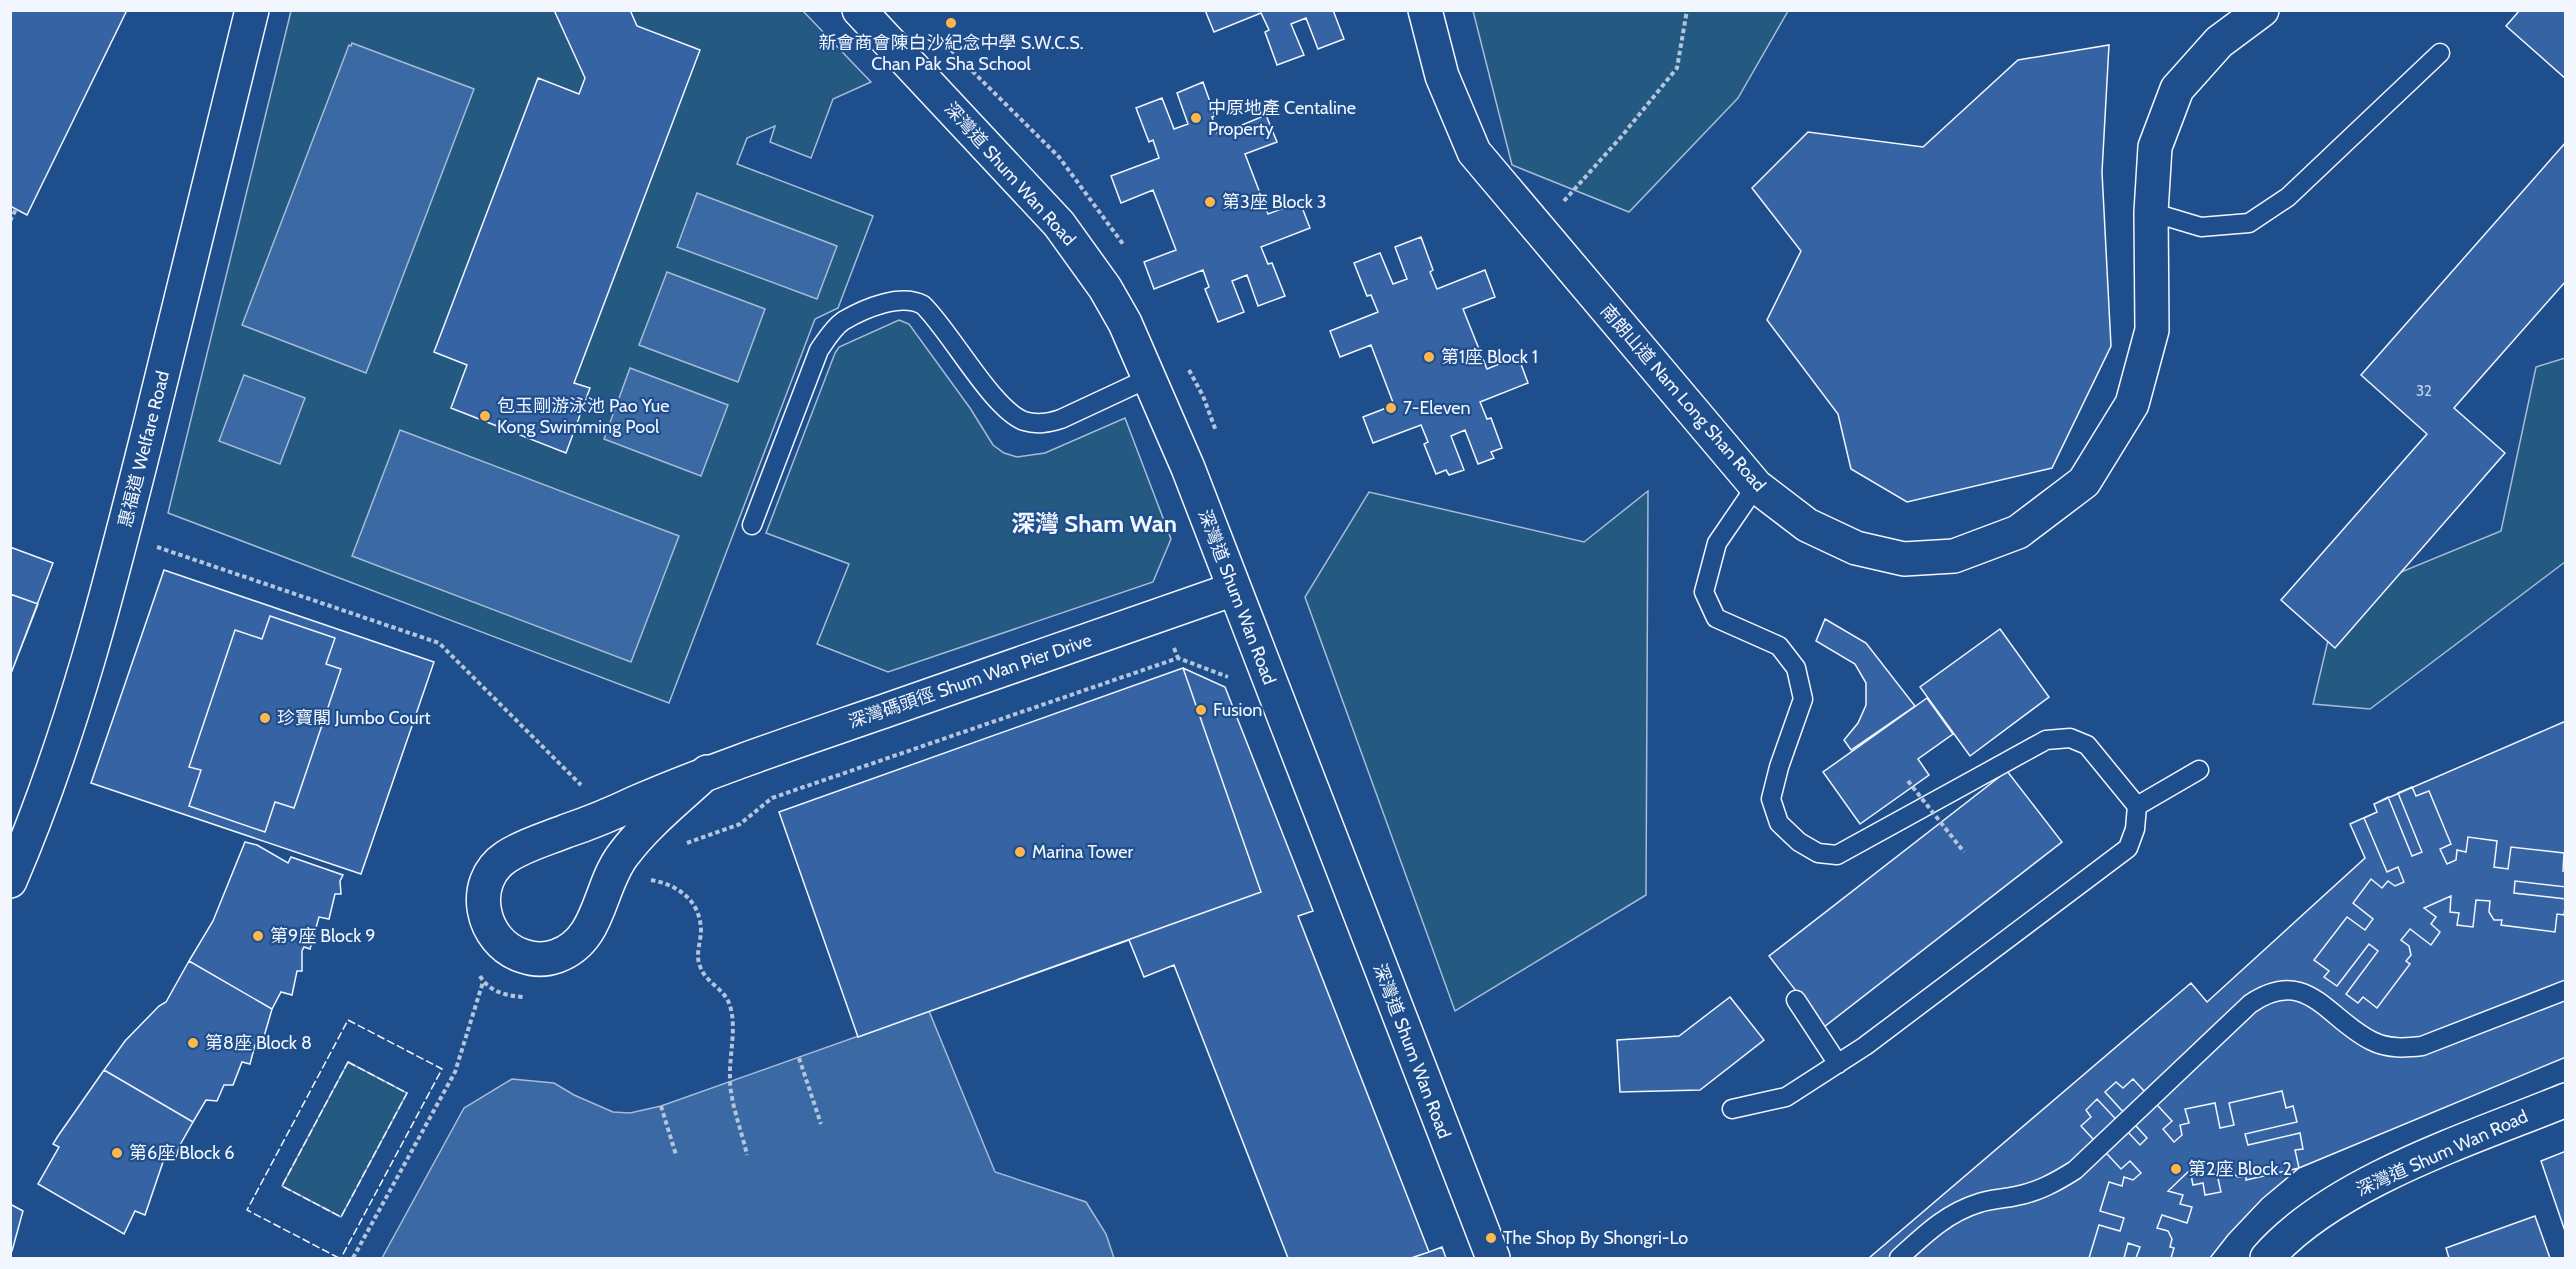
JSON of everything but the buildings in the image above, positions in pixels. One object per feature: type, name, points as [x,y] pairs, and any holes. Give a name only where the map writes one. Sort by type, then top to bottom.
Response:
[{"type":"street","name":"惠福道 Welfare Road","points":[[10,881],[60,754],[88,666],[131,502],[252,10]]},
{"type":"street","name":"深灣道 Shum Wan Road","points":[[859,10],[1059,224],[1105,288],[1125,323],[1151,377],[1188,468],[1493,1258]]},
{"type":"street","name":"南朗山道 Nam Long Shan Road","points":[[1425,10],[1442,76],[1474,152],[1756,486],[1807,525],[1856,548],[1904,559],[1954,556],[2018,532],[2084,482],[2132,404],[2152,330],[2151,212],[2155,147],[2177,89],[2219,42],[2262,10]]},
{"type":"street","name":"深灣碼頭徑 Shum Wan Pier Drive","points":[[707,772],[649,826],[623,855],[612,872],[590,930],[568,952],[538,959],[509,950],[497,940],[484,913],[483,897],[494,869],[504,858],[526,846],[594,821],[707,772],[1234,589]]},
{"type":"street","name":"深灣道 Shum Wan Road","points":[[2267,1258],[2304,1224],[2342,1198],[2381,1177],[2565,1100]]},
{"type":"lane","points":[[2151,212],[2201,227],[2249,223],[2288,197],[2440,53]]},
{"type":"lane","points":[[752,525],[819,350],[830,333],[843,321],[890,301],[914,300],[923,305],[1001,403],[1023,420],[1047,423],[1061,419],[1151,377]]},
{"type":"lane","points":[[1731,1108],[1786,1097],[1874,1039],[2128,848],[2135,829],[2138,807],[2087,745],[2070,738],[2046,740],[1838,855],[1818,853],[1799,842],[1779,823],[1772,799],[1779,767],[1803,699],[1796,668],[1779,646],[1716,618],[1704,592],[1717,543],[1756,486]]},
{"type":"lane","points":[[2138,807],[2199,770]]},
{"type":"lane","points":[[1899,1258],[1926,1232],[1959,1211],[1987,1201],[2037,1191],[2075,1170],[2242,1012],[2262,996],[2283,991],[2304,992],[2318,999],[2372,1041],[2389,1047],[2406,1048],[2422,1046],[2565,990]]},
{"type":"lane","points":[[1796,1000],[1838,1064]]},
{"type":"path","points":[[1539,229],[1621,137],[1677,68],[1687,10]]},
{"type":"path","points":[[10,221],[16,209]]},
{"type":"path","points":[[151,545],[439,643],[584,788]]},
{"type":"path","points":[[680,846],[740,824],[772,798],[1178,658]]},
{"type":"path","points":[[1908,781],[1964,852]]},
{"type":"path","points":[[646,890],[653,875]]},
{"type":"path","points":[[651,880],[676,887],[694,906],[701,931],[698,956],[700,967],[706,978],[724,994],[730,1004],[732,1016],[730,1081],[747,1155]]},
{"type":"path","points":[[354,1258],[455,1072],[483,982],[496,992],[530,998]]},
{"type":"path","points":[[799,1058],[821,1124]]},
{"type":"path","points":[[661,1106],[676,1155]]},
{"type":"shaded area","points":[[1473,10],[1788,11],[1738,98],[1629,212],[1512,165]]},
{"type":"shaded area","name":"包玉剛游泳池 Pao Yue Kong Swimming Pool","points":[[291,11],[803,11],[871,82],[833,99],[811,158],[770,142],[775,126],[747,138],[737,164],[873,216],[838,308],[815,319],[669,703],[168,513]]},
{"type":"shaded area","points":[[352,43],[474,89],[366,373],[242,325],[349,45],[351,46]]},
{"type":"shaded area","points":[[697,193],[837,246],[817,299],[677,247]]},
{"type":"shaded area","points":[[667,272],[765,309],[738,382],[639,345]]},
{"type":"shaded area","points":[[899,320],[909,324],[970,408],[993,445],[1004,453],[1017,457],[1045,453],[1125,418],[1171,539],[1153,582],[888,672],[817,644],[849,564],[766,533],[835,353],[839,347]]},
{"type":"shaded area","points":[[2565,358],[2565,562],[2370,709],[2313,704],[2338,598],[2501,531],[2536,367]]},
{"type":"shaded area","points":[[630,368],[728,405],[701,476],[604,439]]},
{"type":"shaded area","points":[[244,375],[305,398],[280,464],[219,441]]},
{"type":"shaded area","points":[[400,430],[679,536],[631,662],[352,556]]},
{"type":"shaded area","points":[[1648,491],[1646,895],[1455,1011],[1305,597],[1369,492],[1584,542]]},
{"type":"shaded area","points":[[929,1011],[995,1172],[1086,1202],[1106,1234],[1114,1258],[382,1258],[464,1108],[512,1079],[554,1083],[574,1095],[613,1112],[630,1113],[661,1106]]},
{"type":"shaded area","points":[[348,1062],[407,1093],[341,1217],[282,1186]]},
{"type":"fence","points":[[339,1258],[247,1210],[348,1020],[442,1069],[341,1258]]},
{"type":"fence","points":[[348,1062],[407,1093],[341,1217],[282,1186],[348,1062]]},
{"type":"place","name":"新會商會陳白沙紀念中學 S.W.C.S. Chan Pak Sha School","points":[[951,23]]},
{"type":"place","name":"中原地產 Centaline Property","points":[[1196,118]]},
{"type":"place","name":"第3座 Block 3","points":[[1210,202]]},
{"type":"place","name":"第1座 Block 1","points":[[1429,357]]},
{"type":"place","name":"7-Eleven","points":[[1391,408]]},
{"type":"place","name":"包玉剛游泳池 Pao Yue Kong Swimming Pool","points":[[485,416]]},
{"type":"place","name":"Fusion","points":[[1201,710]]},
{"type":"place","name":"珍寶閣 Jumbo Court","points":[[265,718]]},
{"type":"place","name":"Marina Tower","points":[[1020,852]]},
{"type":"place","name":"第9座 Block 9","points":[[258,936]]},
{"type":"place","name":"第8座 Block 8","points":[[193,1043]]},
{"type":"place","name":"第6座 Block 6","points":[[117,1153]]},
{"type":"place","name":"第2座 Block 2","points":[[2176,1169]]},
{"type":"place","name":"The Shop By Shongri-Lo","points":[[1491,1238]]},
{"type":"district","name":"深灣 Sham Wan","points":[[1094,523]]}]
